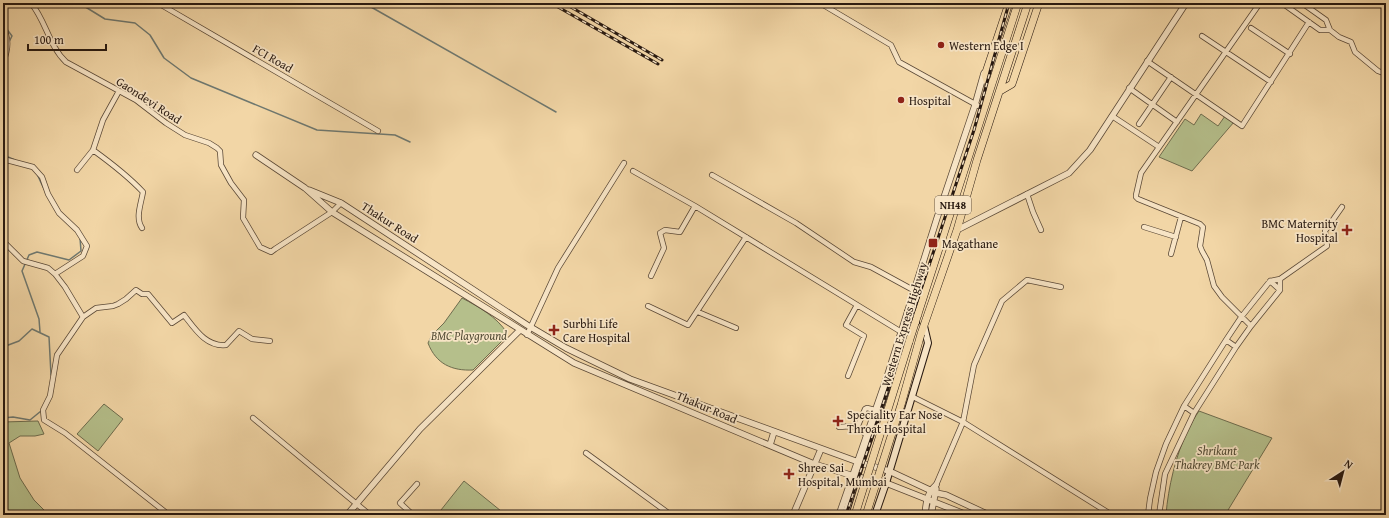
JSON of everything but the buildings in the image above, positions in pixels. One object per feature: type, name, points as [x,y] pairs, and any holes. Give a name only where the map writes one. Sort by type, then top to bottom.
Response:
[{"type":"highway","points":[[990,88],[985,75],[1009,3]]},
{"type":"highway","name":"Western Express Highway","points":[[855,515],[1018,3]]},
{"type":"highway","name":"Western Express Highway","points":[[866,515],[899,412],[921,334],[957,230],[977,160],[1028,3]]},
{"type":"highway","points":[[1000,91],[1012,84],[1039,3]]},
{"type":"highway","points":[[908,312],[917,318]]},
{"type":"main road","points":[[845,515],[859,463],[903,333],[917,318]]},
{"type":"main road","points":[[875,515],[913,397],[928,343],[924,326]]},
{"type":"street","name":"Gaondevi Road","points":[[31,3],[53,46],[59,55],[74,68],[136,100],[173,128],[185,135],[209,143],[218,148],[220,151],[221,165],[244,200],[243,218],[260,247],[270,252],[332,212]]},
{"type":"street","name":"FCI Road","points":[[158,3],[378,131]]},
{"type":"street","points":[[820,3],[891,45],[899,62],[984,109]]},
{"type":"street","points":[[989,515],[946,495],[936,493],[889,471],[859,463],[875,410],[903,333],[914,291],[975,105],[1006,3]]},
{"type":"street","points":[[957,230],[1069,173],[1090,150],[1129,88],[1186,3]]},
{"type":"street","points":[[1251,326],[1222,297],[1214,286],[1208,260],[1200,246],[1203,227],[1200,224],[1136,197],[1141,173],[1260,3]]},
{"type":"street","points":[[1282,3],[1320,30],[1330,30]]},
{"type":"street","points":[[1302,3],[1326,20],[1330,30],[1339,37],[1351,42],[1355,52],[1378,71],[1386,74]]},
{"type":"street","points":[[1147,61],[1242,126],[1290,54],[1309,22]]},
{"type":"street","points":[[3,27],[7,35],[6,54],[3,62]]},
{"type":"street","points":[[1251,28],[1290,54]]},
{"type":"street","points":[[1202,36],[1271,82]]},
{"type":"street","points":[[1139,124],[1171,77]]},
{"type":"street","points":[[1129,88],[1177,122]]},
{"type":"street","points":[[77,170],[93,150],[103,120],[119,90]]},
{"type":"street","points":[[1112,116],[1159,147]]},
{"type":"street","points":[[93,150],[114,165],[142,192],[138,217],[142,228]]},
{"type":"street","name":"Thakur Road","points":[[256,155],[305,188],[332,212],[574,363],[814,464],[886,483],[967,515]]},
{"type":"street","points":[[3,159],[33,167],[42,177],[48,194],[59,213],[77,230],[87,246],[83,256],[55,274]]},
{"type":"street","points":[[527,335],[558,268],[624,163]]},
{"type":"street","points":[[633,171],[695,206],[903,333]]},
{"type":"street","points":[[712,175],[796,223],[854,262],[871,267],[914,291]]},
{"type":"street","name":"Thakur Road","points":[[305,188],[341,203],[524,324],[584,358],[630,379],[859,463]]},
{"type":"street","points":[[1027,194],[1041,230]]},
{"type":"street","points":[[332,212],[341,203]]},
{"type":"street","points":[[651,276],[664,248],[660,233],[664,230],[680,232],[695,206]]},
{"type":"street","points":[[1148,515],[1156,472],[1166,444],[1184,406],[1242,316],[1270,281],[1280,279],[1327,246],[1325,231],[1342,207]]},
{"type":"street","points":[[1171,254],[1181,217]]},
{"type":"street","points":[[1144,227],[1176,237]]},
{"type":"street","points":[[648,306],[688,325],[746,238]]},
{"type":"street","points":[[3,241],[23,261],[48,268],[55,274],[65,287],[83,317]]},
{"type":"street","points":[[1159,515],[1165,474],[1194,413],[1236,347],[1280,290],[1280,279]]},
{"type":"street","points":[[452,287],[458,280]]},
{"type":"street","points":[[931,515],[936,493],[936,485],[963,422],[974,365],[1002,300],[1027,280],[1061,287]]},
{"type":"street","points":[[1270,281],[1280,290]]},
{"type":"street","points":[[169,515],[65,433],[44,420],[43,410],[50,396],[57,355],[83,317],[96,308],[118,304],[136,290],[142,294],[148,294],[172,323],[184,315],[199,334],[210,342],[221,346],[226,345],[239,331],[252,339],[270,342]]},
{"type":"street","points":[[848,376],[864,336],[846,325],[857,305]]},
{"type":"street","points":[[698,312],[736,328]]},
{"type":"street","points":[[347,515],[420,429],[520,330],[524,324]]},
{"type":"street","points":[[1226,340],[1236,347]]},
{"type":"street","points":[[648,394],[650,386]]},
{"type":"street","points":[[913,397],[963,422],[1112,515]]},
{"type":"street","points":[[1184,406],[1194,413]]},
{"type":"street","points":[[857,428],[866,408],[875,410]]},
{"type":"street","points":[[253,418],[370,515]]},
{"type":"street","points":[[839,427],[852,426],[867,435]]},
{"type":"street","points":[[770,445],[774,432]]},
{"type":"street","points":[[793,515],[821,449]]},
{"type":"street","points":[[586,452],[668,514]]},
{"type":"street","points":[[1156,472],[1165,474]]},
{"type":"street","points":[[839,515],[855,476]]},
{"type":"street","points":[[413,515],[400,503],[417,484]]},
{"type":"street","points":[[925,515],[930,490],[936,485]]},
{"type":"green space","points":[[1201,114],[1218,126],[1225,116],[1234,122],[1192,171],[1159,157],[1185,119],[1194,125]]},
{"type":"green space","name":"BMC Playground","points":[[462,298],[493,317],[507,333],[501,342],[473,370],[458,369],[446,365],[435,356],[428,343],[432,335],[444,323]]},
{"type":"green space","points":[[104,404],[123,419],[98,451],[77,434]]},
{"type":"green space","name":"Shrikant Thakrey BMC Park","points":[[1199,411],[1272,438],[1225,515],[1166,515],[1176,460],[1189,427]]},
{"type":"green space","points":[[38,421],[44,434],[35,436],[20,436],[9,443],[20,478],[34,500],[49,515],[8,515],[3,509],[3,422]]},
{"type":"green space","points":[[464,481],[506,515],[437,515]]},
{"type":"waterway","points":[[79,3],[105,19],[135,23],[150,35],[164,58],[191,78],[317,130],[395,135],[410,142]]},
{"type":"waterway","points":[[364,3],[556,112]]},
{"type":"waterway","points":[[6,28],[12,36],[9,42]]},
{"type":"waterway","points":[[5,158],[8,157],[15,160]]},
{"type":"waterway","points":[[37,174],[44,189]]},
{"type":"waterway","points":[[40,332],[39,319],[22,271],[29,255],[37,252],[69,260],[81,251],[80,238]]},
{"type":"waterway","points":[[3,347],[19,341],[32,329],[49,337],[51,375]]},
{"type":"waterway","points":[[3,418],[13,417],[30,420],[41,411]]},
{"type":"railway","points":[[551,3],[658,64]]},
{"type":"railway","points":[[564,3],[662,60]]},
{"type":"railway","points":[[846,515],[974,130],[1009,3]]},
{"type":"place","name":"Western Edge I","points":[[941,45]]},
{"type":"place","name":"Hospital","points":[[901,100]]},
{"type":"place","name":"BMC Maternity Hospital","points":[[1347,230]]},
{"type":"place","name":"Magathane","points":[[933,243]]},
{"type":"place","name":"Surbhi Life Care Hospital","points":[[554,330]]},
{"type":"place","name":"Speciality Ear Nose Throat Hospital","points":[[838,421]]},
{"type":"place","name":"Shree Sai Hospital, Mumbai","points":[[789,474]]}]
